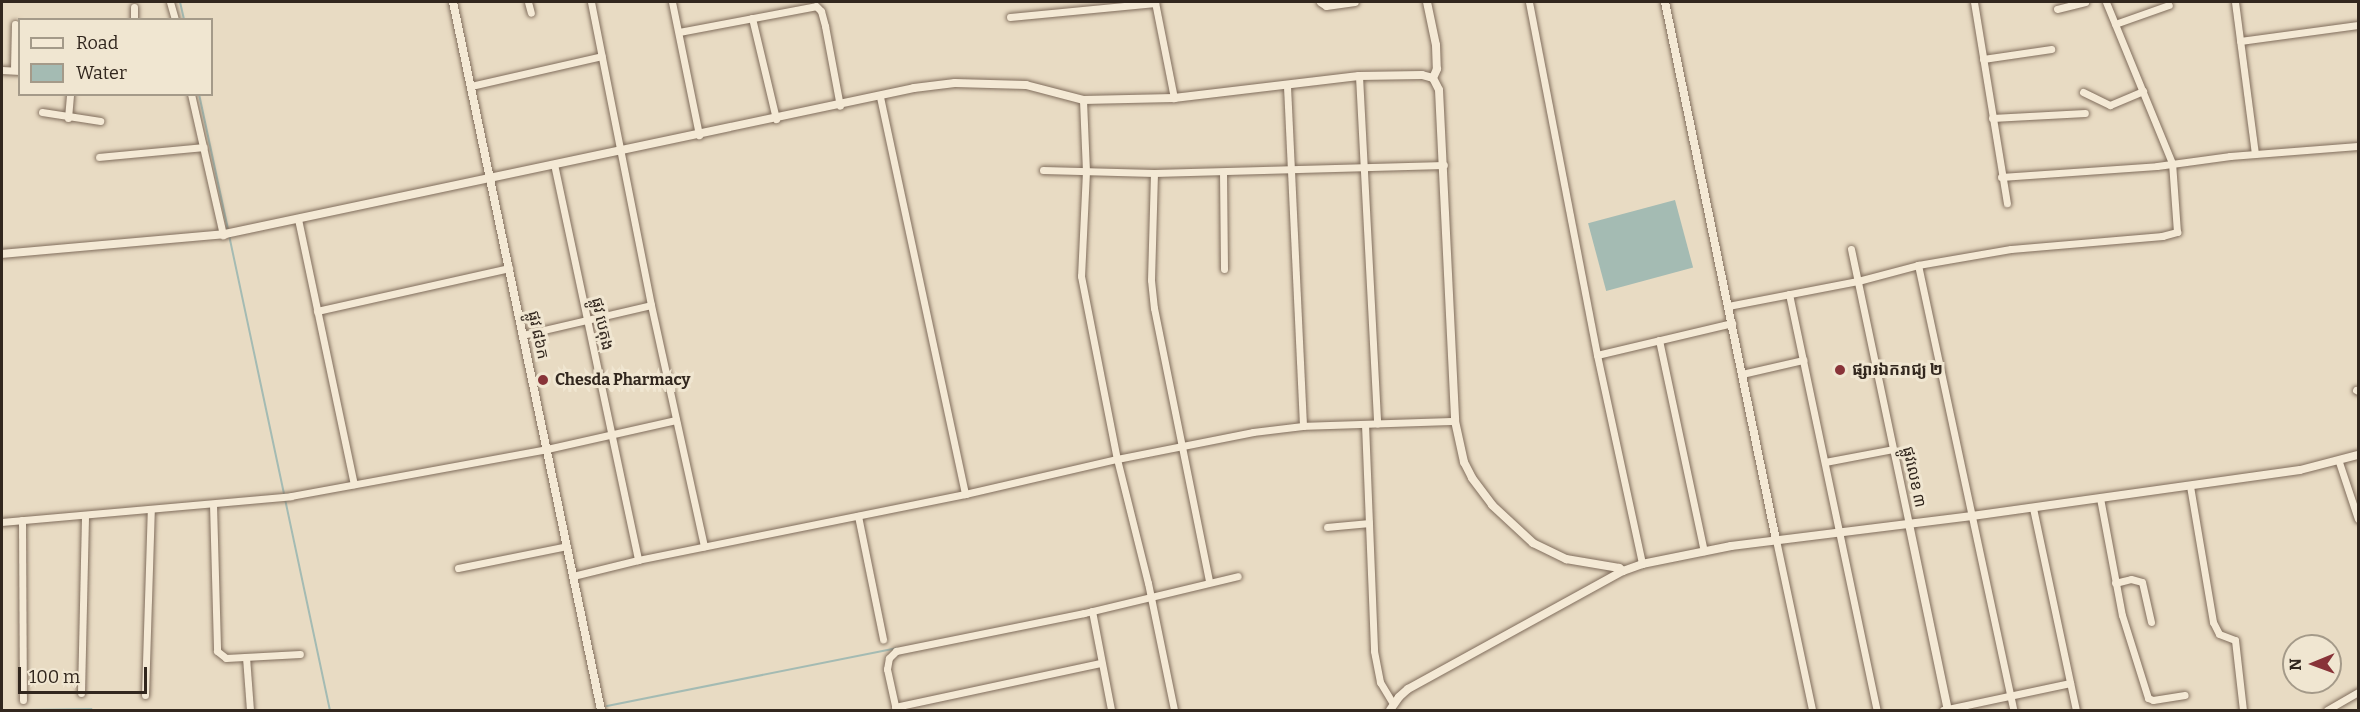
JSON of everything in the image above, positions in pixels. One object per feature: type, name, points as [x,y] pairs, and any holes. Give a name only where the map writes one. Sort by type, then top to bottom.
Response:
[{"type":"street","points":[[170,2],[174,18]]},
{"type":"street","name":"ផ្លូវ ៨៦ក","points":[[453,2],[602,711]]},
{"type":"street","points":[[528,2],[531,13]]},
{"type":"street","points":[[591,2],[651,305],[704,546]]},
{"type":"street","points":[[672,2],[699,135]]},
{"type":"street","points":[[1010,17],[1155,2],[1174,98]]},
{"type":"street","points":[[1320,2],[1326,6],[1355,2]]},
{"type":"street","points":[[1427,2],[1436,45],[1437,69],[1433,78]]},
{"type":"street","points":[[1529,2],[1597,355],[1642,564]]},
{"type":"street","points":[[1665,2],[1812,711]]},
{"type":"street","points":[[1974,2],[2007,203]]},
{"type":"street","points":[[2057,9],[2085,2]]},
{"type":"street","points":[[1728,306],[1858,281],[1918,265],[2011,249],[2171,235],[2177,232],[2172,163],[2106,2]]},
{"type":"street","points":[[2235,2],[2255,154]]},
{"type":"street","points":[[679,32],[811,5],[821,11],[840,106]]},
{"type":"street","points":[[2115,24],[2169,5]]},
{"type":"street","points":[[134,7],[134,18]]},
{"type":"street","points":[[752,18],[776,119]]},
{"type":"street","points":[[2,70],[17,70],[15,24]]},
{"type":"street","points":[[2240,41],[2358,25]]},
{"type":"street","points":[[1983,59],[2051,49]]},
{"type":"street","points":[[471,86],[602,56]]},
{"type":"street","points":[[2,254],[227,234],[840,106],[914,88],[955,83],[1026,85],[1083,100],[1174,98],[1359,76],[1408,73],[1433,78]]},
{"type":"street","points":[[1359,76],[1377,424]]},
{"type":"street","points":[[1433,78],[1439,90],[1455,421],[1459,447],[1472,478],[1492,506],[1517,530],[1551,554],[1583,564],[1618,568],[1623,571]]},
{"type":"street","points":[[1287,86],[1303,426]]},
{"type":"street","points":[[2083,92],[2110,105],[2143,91]]},
{"type":"street","points":[[68,118],[70,96]]},
{"type":"street","points":[[191,96],[227,234]]},
{"type":"street","points":[[880,97],[965,494]]},
{"type":"street","points":[[1083,100],[1086,171],[1081,276],[1117,459],[1150,596],[1174,711]]},
{"type":"street","points":[[42,112],[68,118],[100,121]]},
{"type":"street","points":[[1992,118],[2085,113]]},
{"type":"street","points":[[2001,177],[2358,146]]},
{"type":"street","points":[[99,157],[204,147]]},
{"type":"street","name":"ផ្លូវ បេតុង","points":[[554,164],[638,560]]},
{"type":"street","points":[[1043,170],[1154,173],[1444,165]]},
{"type":"street","points":[[1223,172],[1224,269]]},
{"type":"street","points":[[1154,173],[1150,280],[1209,582]]},
{"type":"street","points":[[298,219],[354,484]]},
{"type":"street","name":"ផ្លូវលេខ ៣","points":[[1851,249],[1946,710]]},
{"type":"street","points":[[1918,265],[2013,711]]},
{"type":"street","points":[[317,311],[509,268]]},
{"type":"street","points":[[1789,294],[1877,711]]},
{"type":"street","points":[[522,335],[651,305]]},
{"type":"street","points":[[1597,355],[1732,323]]},
{"type":"street","points":[[1659,340],[1704,551]]},
{"type":"street","points":[[1742,374],[1803,360]]},
{"type":"street","points":[[2,522],[274,499],[547,449],[676,420]]},
{"type":"street","points":[[573,576],[704,546],[965,494],[1117,459],[1253,432],[1303,426],[1455,421]]},
{"type":"street","points":[[1365,424],[1374,651],[1380,682],[1391,707],[1408,689],[1623,571],[1642,564],[1704,551],[1776,540],[2033,508],[2300,470],[2339,462],[2358,455]]},
{"type":"street","points":[[1824,462],[1893,449]]},
{"type":"street","points":[[2339,462],[2358,519]]},
{"type":"street","points":[[2190,486],[2213,622],[2219,634],[2235,640],[2243,711]]},
{"type":"street","points":[[2100,498],[2115,583],[2134,661],[2148,699],[2185,695]]},
{"type":"street","points":[[213,504],[217,651],[226,658],[300,654]]},
{"type":"street","points":[[2033,508],[2076,711]]},
{"type":"street","points":[[145,695],[151,509]]},
{"type":"street","points":[[81,693],[85,515]]},
{"type":"street","points":[[858,516],[883,639]]},
{"type":"street","points":[[22,520],[23,700]]},
{"type":"street","points":[[1327,527],[1369,523]]},
{"type":"street","points":[[458,568],[567,546]]},
{"type":"street","points":[[1100,663],[896,709],[887,669],[889,658],[896,651],[1092,611],[1238,576]]},
{"type":"street","points":[[2115,583],[2137,579],[2142,582],[2151,622]]},
{"type":"street","points":[[1092,611],[1100,663],[1111,711]]},
{"type":"street","points":[[246,657],[250,711]]},
{"type":"street","points":[[1946,710],[2070,683]]},
{"type":"street","points":[[2327,711],[2358,692]]},
{"type":"water","points":[[1675,200],[1693,268],[1606,291],[1588,223]]},
{"type":"water","points":[[92,708],[93,710],[19,710],[21,709]]},
{"type":"waterway","points":[[180,2],[184,18]]},
{"type":"waterway","points":[[199,96],[228,229]]},
{"type":"waterway","points":[[229,235],[284,493]]},
{"type":"waterway","points":[[285,499],[330,710]]},
{"type":"waterway","points":[[607,706],[896,648]]},
{"type":"place","name":"ផ្សារឯករាជ្យ ២","points":[[1840,370]]},
{"type":"place","name":"Chesda Pharmacy","points":[[543,380]]}]
